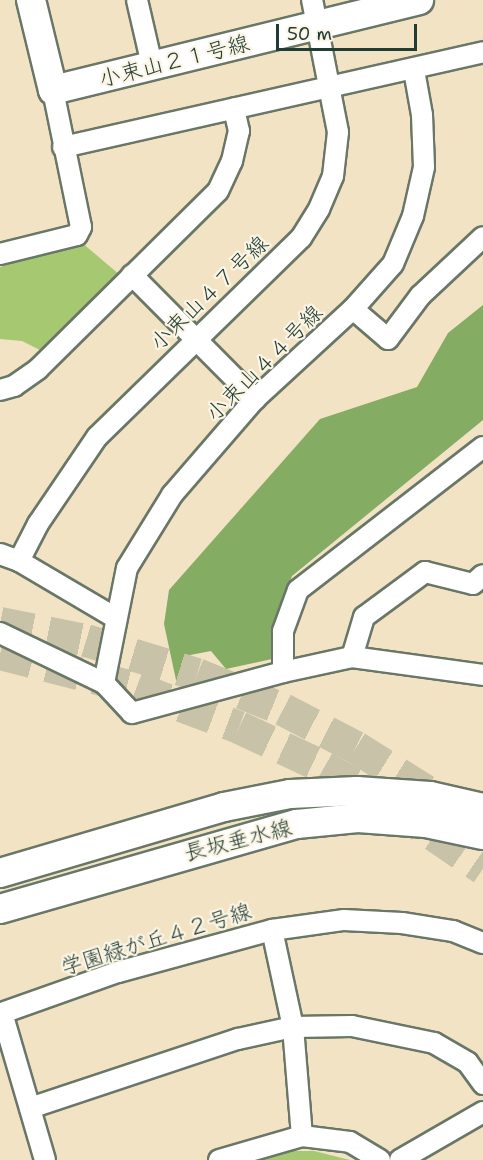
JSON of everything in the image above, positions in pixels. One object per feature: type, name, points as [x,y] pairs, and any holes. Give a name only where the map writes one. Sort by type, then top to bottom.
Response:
[{"type":"main road","points":[[31,0],[53,90]]},
{"type":"main road","name":"小束山２１号線","points":[[53,90],[152,65],[315,13],[419,0]]},
{"type":"main road","name":"長坂垂水線","points":[[0,873],[213,810],[290,794],[357,791],[399,794],[483,808]]},
{"type":"main road","name":"長坂垂水線","points":[[0,909],[297,824],[357,818],[426,823],[483,835]]},
{"type":"street","points":[[137,0],[152,65]]},
{"type":"street","name":"小束山４７号線","points":[[19,561],[38,524],[97,437],[301,238],[319,209],[333,176],[338,132],[315,13]]},
{"type":"street","points":[[63,147],[234,110],[329,84],[414,70],[483,52]]},
{"type":"street","name":"小束山４４号線","points":[[104,683],[114,617],[126,568],[172,495],[255,399],[353,309],[393,264],[413,216],[424,167],[422,115],[414,70]]},
{"type":"street","points":[[0,254],[77,235],[81,227],[53,90]]},
{"type":"street","points":[[0,390],[14,386],[38,369],[218,191],[232,161],[239,130],[234,110]]},
{"type":"street","points":[[353,309],[388,339],[420,296],[483,237]]},
{"type":"street","points":[[132,275],[255,399]]},
{"type":"street","points":[[283,672],[283,631],[298,590],[483,447]]},
{"type":"street","points":[[0,554],[19,561],[114,617]]},
{"type":"street","points":[[352,657],[364,617],[425,572],[473,584],[483,574]]},
{"type":"street","points":[[0,633],[104,683],[132,713],[243,680],[352,657],[483,675]]},
{"type":"street","points":[[272,930],[344,920],[402,923],[453,931],[483,943]]},
{"type":"street","name":"学園緑が丘４２号線","points":[[45,1160],[2,1013],[118,972],[272,930],[293,1027],[302,1136]]},
{"type":"street","points":[[30,1108],[238,1039],[293,1027],[352,1026],[434,1043],[468,1063],[483,1084]]},
{"type":"street","points":[[400,1160],[483,1112]]},
{"type":"street","points":[[219,1160],[302,1136],[350,1142],[380,1160]]},
{"type":"green space","points":[[81,242],[120,275],[42,351],[22,341],[0,339],[0,267]]},
{"type":"green space","points":[[483,305],[483,420],[292,576],[273,625],[272,659],[226,669],[211,651],[190,655],[193,670],[176,680],[164,624],[169,590],[320,419],[417,387],[448,333]]},
{"type":"green space","points":[[285,1151],[314,1151],[350,1160],[253,1160]]},
{"type":"tunnel","points":[[0,623],[86,640],[197,674],[283,709],[356,747],[450,806]]},
{"type":"tunnel","points":[[0,653],[136,688],[239,727],[324,767],[394,807],[483,868]]}]
